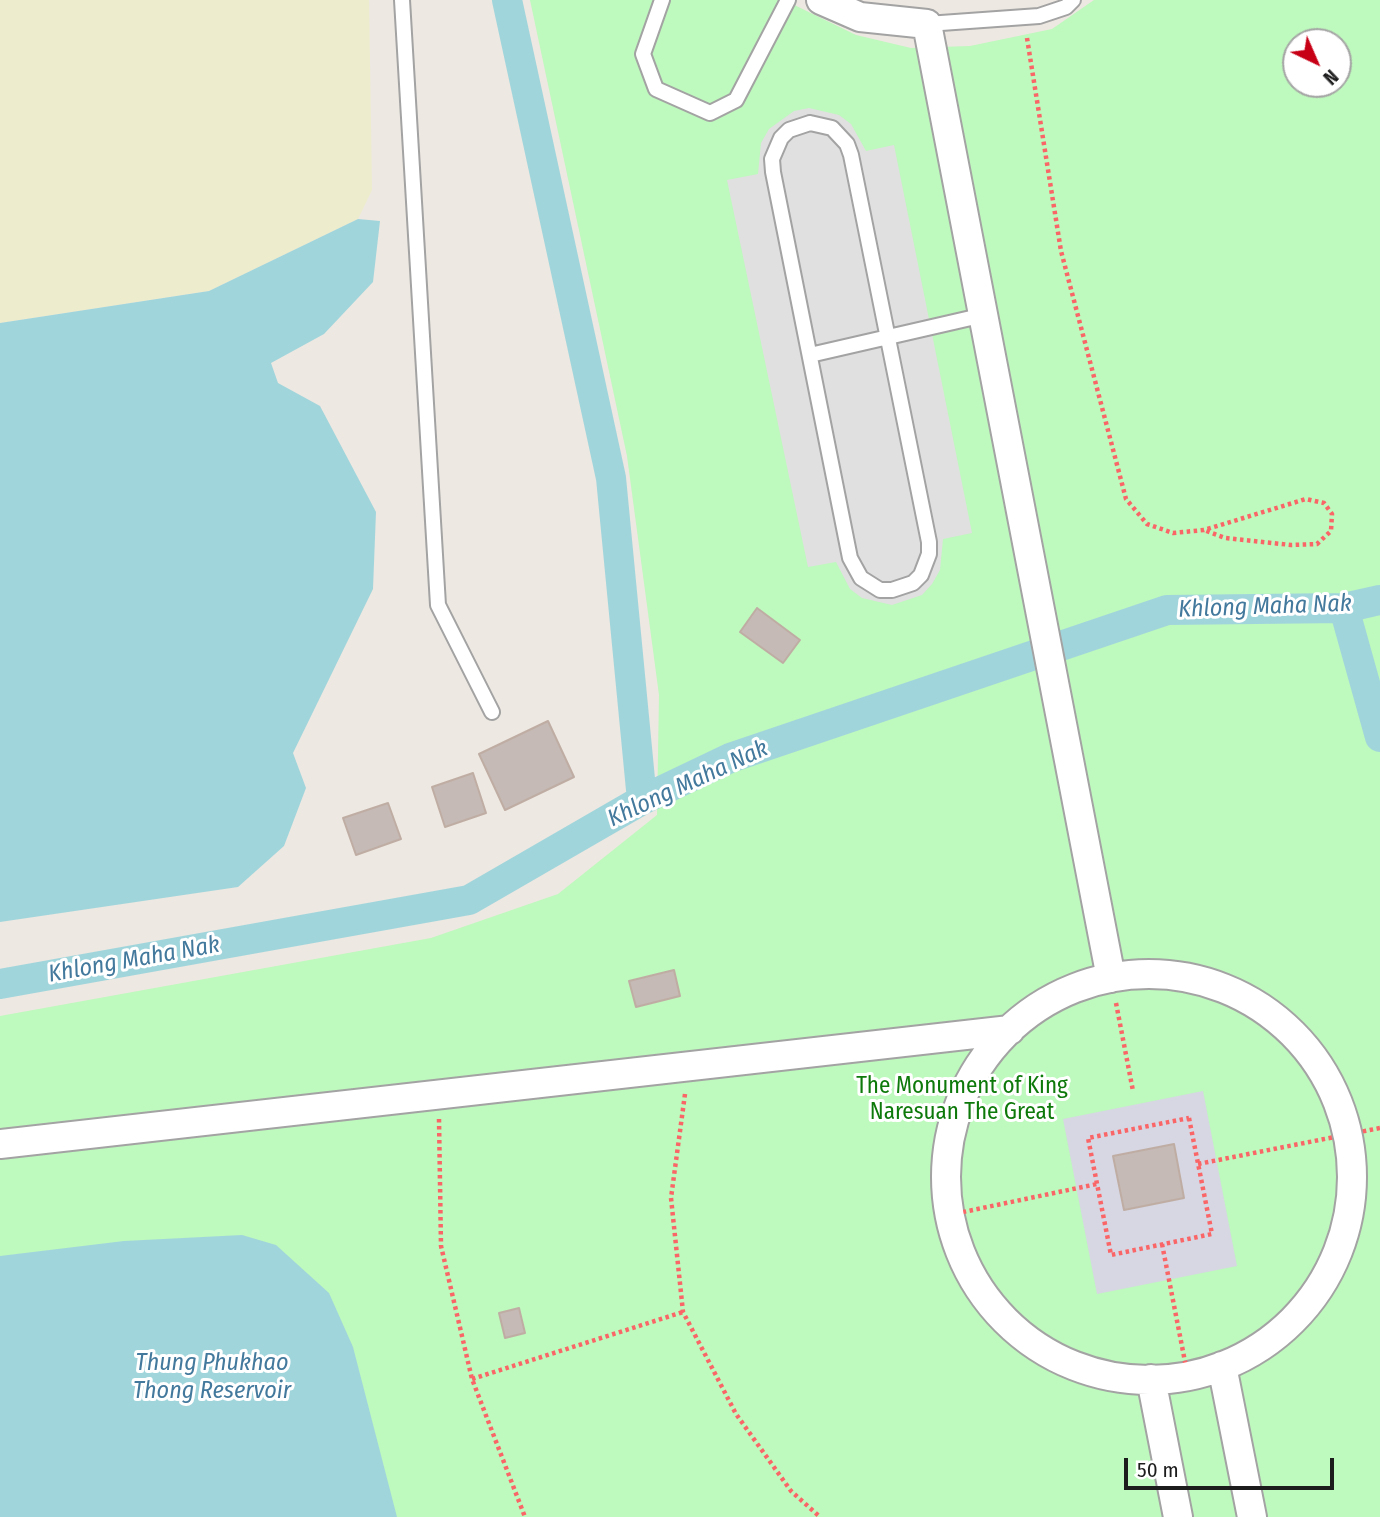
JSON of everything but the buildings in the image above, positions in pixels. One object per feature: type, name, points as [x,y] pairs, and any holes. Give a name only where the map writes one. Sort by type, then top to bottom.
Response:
[{"type":"street","points":[[821,0],[860,17],[927,24],[1111,978]]},
{"type":"street","points":[[1138,972],[1194,976],[1246,995],[1291,1028],[1326,1072],[1347,1123],[1354,1178],[1346,1233],[1323,1284],[1287,1327],[1241,1359],[1222,1366],[1188,1377],[1133,1381],[1078,1369],[1029,1343],[989,1305],[960,1257],[949,1214],[947,1147],[962,1094],[992,1046],[1010,1030],[1043,1004],[1083,983],[1138,972]]},
{"type":"street","points":[[0,1144],[1010,1030]]},
{"type":"street","points":[[1222,1366],[1252,1517]]},
{"type":"street","points":[[1151,1379],[1178,1517]]},
{"type":"lane","points":[[402,0],[438,605],[492,712]]},
{"type":"lane","points":[[663,0],[643,54],[656,89],[710,113],[736,100],[788,0]]},
{"type":"lane","points":[[927,24],[1039,16],[1066,7],[1073,0]]},
{"type":"lane","points":[[821,123],[832,128],[847,144],[888,337],[929,542],[929,554],[921,575],[902,588],[880,590],[861,578],[854,569],[772,159],[780,138],[799,125],[821,123]]},
{"type":"lane","points":[[810,355],[984,315]]},
{"type":"path","points":[[1024,16],[1060,251],[1126,499],[1147,524],[1173,533],[1204,530],[1306,499],[1324,503],[1332,514],[1331,531],[1317,544],[1291,545],[1225,538],[1204,530]]},
{"type":"path","points":[[1111,978],[1133,1091]]},
{"type":"path","points":[[689,1065],[671,1198],[683,1312],[736,1414],[791,1491],[820,1517]]},
{"type":"path","points":[[438,1094],[441,1246],[472,1379],[525,1517]]},
{"type":"path","points":[[1189,1118],[1212,1234],[1111,1255],[1097,1184],[1088,1138],[1189,1118]]},
{"type":"path","points":[[1198,1164],[1380,1128]]},
{"type":"path","points":[[949,1214],[1097,1184]]},
{"type":"path","points":[[1162,1244],[1188,1377]]},
{"type":"path","points":[[472,1379],[683,1312]]},
{"type":"green space","points":[[0,0],[369,0],[372,190],[358,219],[209,291],[0,323]]},
{"type":"green space","name":"The Monument of King Naresuan The Great","points":[[530,0],[784,0],[856,35],[911,48],[970,46],[1052,29],[1094,0],[1380,0],[1380,1517],[0,1517],[0,1016],[431,938],[558,894],[657,815],[659,695],[627,456]]},
{"type":"shaded area","points":[[809,108],[839,115],[851,124],[866,151],[894,145],[972,533],[943,539],[940,570],[932,584],[922,595],[892,605],[862,598],[850,589],[836,562],[808,567],[727,180],[758,174],[761,143],[769,129],[794,111]]},
{"type":"shaded area","points":[[1203,1091],[1237,1266],[1097,1294],[1063,1119]]},
{"type":"water","points":[[358,219],[380,221],[373,282],[324,334],[271,363],[278,383],[320,406],[376,512],[373,589],[293,753],[306,788],[284,846],[238,887],[0,922],[0,323],[209,291]]},
{"type":"water","name":"Thung Phukhao Thong Reservoir","points":[[242,1235],[276,1245],[329,1293],[353,1347],[397,1517],[0,1517],[0,1256],[124,1241]]},
{"type":"waterway","points":[[507,0],[611,478],[642,800]]},
{"type":"waterway","name":"Khlong Maha Nak","points":[[0,984],[469,900],[642,800],[730,758],[1167,610],[1344,608],[1380,600]]},
{"type":"waterway","points":[[1344,608],[1380,737]]}]
